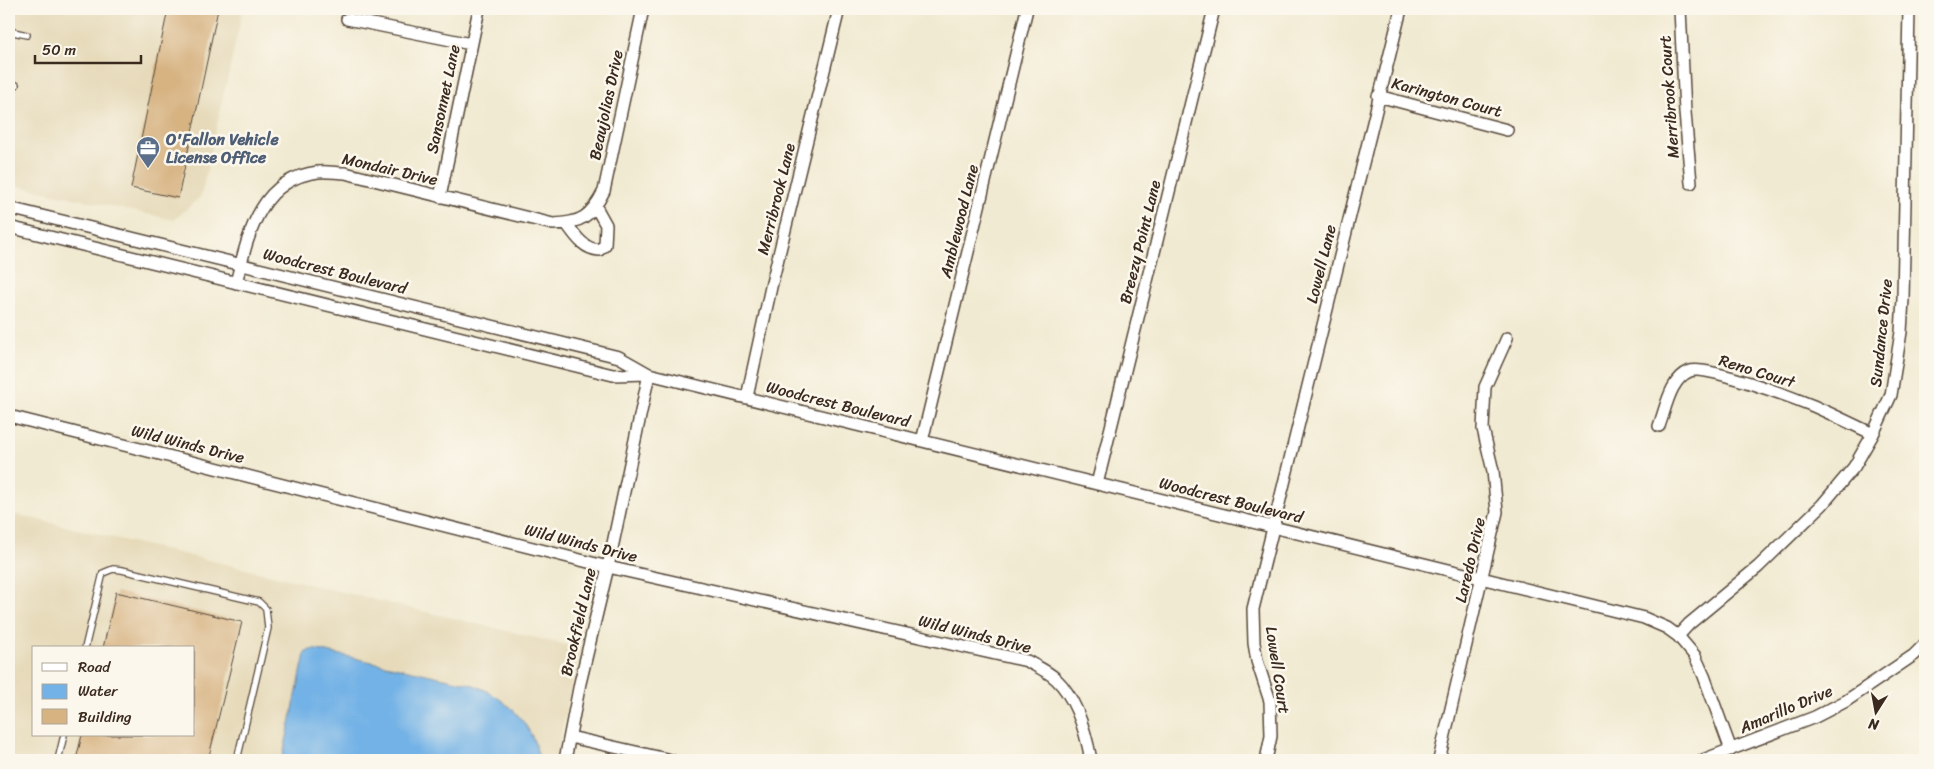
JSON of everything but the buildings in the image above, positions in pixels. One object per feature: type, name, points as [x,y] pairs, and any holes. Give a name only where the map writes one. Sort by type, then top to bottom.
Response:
[{"type":"street","name":"Sansonnet Lane","points":[[440,197],[479,9]]},
{"type":"street","name":"Beaujolias Drive","points":[[596,207],[604,191],[643,9]]},
{"type":"street","name":"Merribrook Lane","points":[[747,397],[771,287],[839,9]]},
{"type":"street","name":"Amblewood Lane","points":[[922,441],[1027,9]]},
{"type":"street","name":"Breezy Point Lane","points":[[1097,484],[1214,9]]},
{"type":"street","name":"Lowell Lane","points":[[1273,528],[1401,9]]},
{"type":"street","name":"Merribrook Court","points":[[1680,9],[1685,112],[1692,183]]},
{"type":"street","name":"Sundance Drive","points":[[1678,636],[1688,624],[1758,567],[1822,505],[1854,467],[1873,434],[1891,395],[1901,332],[1903,299],[1909,9]]},
{"type":"street","points":[[347,19],[472,44]]},
{"type":"street","name":"Karington Court","points":[[1378,96],[1507,130]]},
{"type":"street","name":"Mondair Drive","points":[[236,284],[254,221],[269,197],[292,180],[318,172],[345,173],[553,224],[566,224]]},
{"type":"street","points":[[596,207],[606,224],[605,245],[600,250],[592,250],[580,242],[566,224],[583,219],[596,207]]},
{"type":"street","name":"Woodcrest Boulevard","points":[[9,208],[619,357],[649,374]]},
{"type":"street","name":"Woodcrest Boulevard","points":[[9,227],[613,375],[649,374],[747,397],[1644,618],[1678,636],[1695,656],[1731,750]]},
{"type":"street","name":"Laredo Drive","points":[[1440,760],[1497,512],[1493,471],[1483,429],[1485,387],[1507,338]]},
{"type":"street","name":"Reno Court","points":[[1659,426],[1676,380],[1691,370],[1731,377],[1810,405],[1873,434]]},
{"type":"street","name":"Brookfield Lane","points":[[565,760],[580,683],[608,567],[649,374]]},
{"type":"street","name":"Wild Winds Drive","points":[[9,416],[608,567],[1027,661],[1056,679],[1069,697],[1087,738],[1091,760]]},
{"type":"street","name":"Lowell Court","points":[[1266,760],[1271,736],[1270,701],[1257,662],[1254,643],[1254,609],[1273,528]]},
{"type":"street","name":"Amarillo Drive","points":[[1703,760],[1814,717],[1846,701],[1914,655],[1925,644]]},
{"type":"street","points":[[570,737],[670,760]]},
{"type":"lane","points":[[9,31],[27,35]]},
{"type":"lane","points":[[9,84],[16,85]]},
{"type":"lane","points":[[85,646],[103,573],[113,569],[259,602],[266,609],[268,628],[237,760]]},
{"type":"lane","points":[[58,760],[64,736]]},
{"type":"shaded area","points":[[9,9],[243,9],[201,196],[174,220],[9,184]]},
{"type":"shaded area","points":[[9,513],[579,648],[556,760],[9,760]]},
{"type":"water","points":[[310,650],[318,650],[471,684],[483,689],[506,704],[524,723],[531,734],[539,760],[282,760],[305,653]]},
{"type":"place","name":"O'Fallon Vehicle License Office","points":[[148,169]]}]
